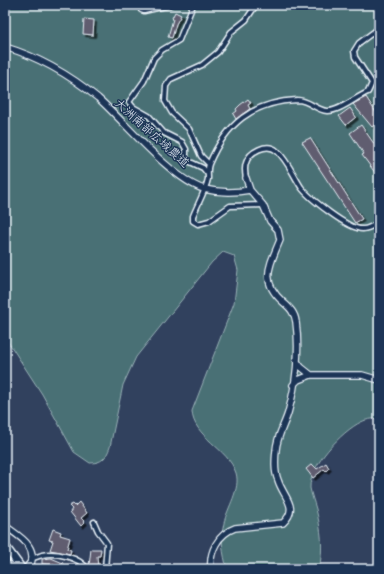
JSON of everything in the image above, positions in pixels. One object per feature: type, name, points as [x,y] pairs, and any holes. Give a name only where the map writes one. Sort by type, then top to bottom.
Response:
[{"type":"highway","points":[[5,546],[26,568]]},
{"type":"highway","points":[[5,567],[18,569]]},
{"type":"street","points":[[141,5],[141,10],[144,11],[170,5]]},
{"type":"street","points":[[193,5],[179,40],[162,50],[154,58],[144,81],[129,102],[133,107],[149,116],[164,133],[182,142],[186,148],[186,160],[203,168],[207,173]]},
{"type":"street","points":[[209,164],[201,156],[189,129],[172,113],[165,101],[166,86],[171,79],[202,65],[218,52],[231,32],[246,20],[256,5]]},
{"type":"street","points":[[264,205],[230,206],[209,221],[198,224],[193,221],[193,216],[208,179],[207,173],[209,164],[222,139],[234,124],[256,108],[268,104],[306,100],[326,111],[336,110],[368,92],[372,83],[355,57],[354,51],[359,43],[379,28]]},
{"type":"street","name":"大洲南部広域農道","points":[[5,47],[51,66],[82,86],[180,175],[204,189],[233,193],[250,190]]},
{"type":"street","points":[[211,569],[210,562],[216,543],[228,530],[283,523],[288,518],[290,504],[278,482],[275,466],[278,437],[288,412],[296,360],[295,316],[291,309],[272,290],[269,282],[268,273],[280,240],[280,234],[270,220],[264,205],[250,190],[244,170],[249,157],[261,148],[269,147],[276,150],[283,157],[301,187],[308,195],[344,221],[358,229],[364,230],[379,222]]},
{"type":"street","points":[[296,360],[301,367],[311,375]]},
{"type":"street","points":[[292,386],[298,380],[311,375],[362,376],[379,380]]},
{"type":"street","points":[[94,522],[98,532],[108,543],[105,569]]},
{"type":"street","points":[[5,526],[26,542],[30,548],[33,558]]},
{"type":"street","points":[[26,568],[33,558],[44,555],[65,557],[81,562],[87,569]]},
{"type":"green space","points":[[5,5],[379,5],[379,418],[363,421],[336,441],[321,460],[311,479],[310,488],[316,509],[322,546],[319,569],[227,569],[223,552],[222,535],[226,517],[237,485],[236,473],[226,456],[198,428],[192,411],[234,303],[238,270],[234,256],[223,252],[212,262],[136,357],[123,385],[110,447],[107,454],[101,461],[90,463],[74,452],[42,394],[5,337]]},
{"type":"building","points":[[175,12],[181,15],[176,24],[172,38],[168,37],[172,18]]},
{"type":"building","points":[[84,19],[94,20],[93,35],[83,34]]},
{"type":"building","points":[[366,97],[377,114],[379,112],[379,121],[372,127],[353,104]]},
{"type":"building","points":[[248,99],[251,103],[248,105],[250,109],[236,119],[233,114],[237,111],[236,109]]},
{"type":"building","points":[[350,108],[356,117],[346,125],[339,116]]},
{"type":"building","points":[[361,125],[379,151],[379,178],[362,155],[364,154],[350,133]]},
{"type":"building","points":[[310,138],[362,219],[355,223],[302,142]]},
{"type":"building","points":[[326,463],[329,468],[326,471],[324,469],[313,478],[306,469],[312,464],[317,469]]},
{"type":"building","points":[[79,502],[87,513],[81,518],[85,522],[81,526],[70,512],[72,509],[69,506],[73,504],[75,506]]},
{"type":"building","points":[[53,529],[61,532],[60,535],[70,538],[67,549],[71,550],[70,554],[50,550],[53,541],[49,540]]},
{"type":"building","points":[[91,549],[101,549],[100,556],[97,556],[98,568],[89,566]]},
{"type":"building","points":[[51,558],[63,563],[61,569],[54,568],[54,565],[42,564],[42,559]]}]
